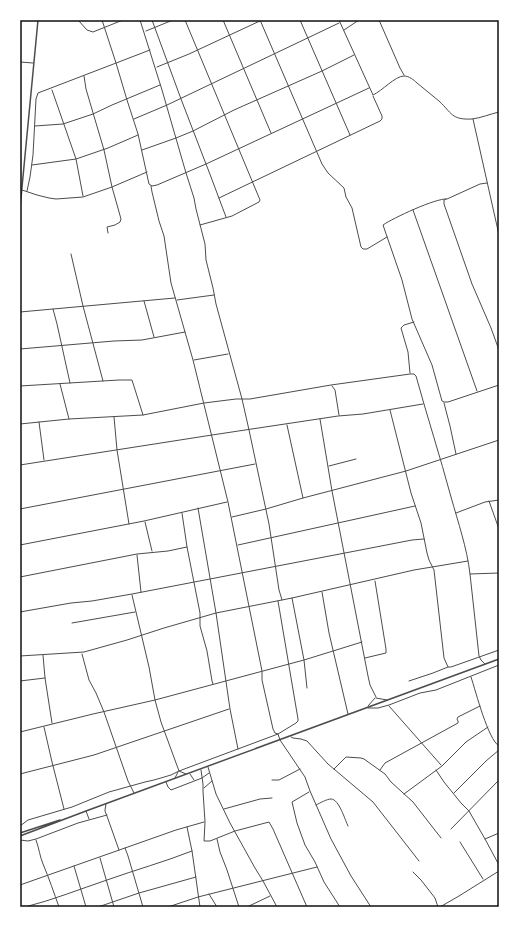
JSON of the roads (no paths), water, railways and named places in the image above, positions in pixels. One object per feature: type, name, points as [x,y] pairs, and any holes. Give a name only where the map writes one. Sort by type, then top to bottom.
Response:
[{"type":"street","points":[[20,208],[38,20]]},
{"type":"street","points":[[78,20],[87,30],[91,32],[123,20]]},
{"type":"street","points":[[102,20],[138,134],[149,184],[151,186],[164,236],[169,272],[212,435],[243,572],[262,671],[262,680],[273,729],[275,733],[278,734],[280,740],[305,776],[310,792],[331,839],[350,876],[371,907]]},
{"type":"street","points":[[140,20],[167,105],[206,244],[206,260],[229,354],[242,399],[272,537],[279,590],[282,600]]},
{"type":"street","points":[[152,20],[226,218]]},
{"type":"street","points":[[144,32],[173,20]]},
{"type":"street","points":[[185,20],[260,201],[226,218],[200,225]]},
{"type":"street","points":[[223,20],[272,133]]},
{"type":"street","points":[[156,68],[261,20],[316,152],[325,170],[344,188],[346,197],[352,208],[362,248],[364,250],[388,237]]},
{"type":"street","points":[[300,20],[350,135]]},
{"type":"street","points":[[219,199],[382,120],[382,116],[373,95],[338,20]]},
{"type":"street","points":[[343,30],[358,20]]},
{"type":"street","points":[[379,20],[404,76]]},
{"type":"street","points":[[134,119],[181,99],[340,23]]},
{"type":"street","points":[[27,191],[32,165],[36,99],[38,94],[150,50]]},
{"type":"street","points":[[142,150],[193,131],[354,55]]},
{"type":"street","points":[[20,62],[34,63]]},
{"type":"street","points":[[84,76],[86,89],[104,150],[121,221],[118,224],[107,227],[108,233]]},
{"type":"street","points":[[373,95],[398,78],[404,76],[411,78],[433,96],[452,116],[472,119],[499,112]]},
{"type":"street","points":[[34,126],[63,124],[93,114],[161,85]]},
{"type":"street","points":[[151,186],[186,173],[369,88]]},
{"type":"street","points":[[51,89],[76,159],[83,197]]},
{"type":"street","points":[[472,119],[499,235]]},
{"type":"street","points":[[32,165],[76,159],[104,150],[138,134]]},
{"type":"street","points":[[22,190],[56,199],[83,197],[112,187],[147,172]]},
{"type":"street","points":[[456,455],[444,402],[442,401],[431,361],[414,322],[402,280],[383,224],[393,218],[438,200],[447,199],[480,184],[487,183]]},
{"type":"street","points":[[447,199],[444,201],[445,206],[474,290],[499,350]]},
{"type":"street","points":[[413,210],[477,392]]},
{"type":"street","points":[[71,254],[103,381]]},
{"type":"street","points":[[20,312],[144,300],[177,299],[214,294]]},
{"type":"street","points":[[144,300],[154,338]]},
{"type":"street","points":[[53,309],[71,383]]},
{"type":"street","points":[[410,374],[408,356],[401,328],[404,325],[414,322]]},
{"type":"street","points":[[20,349],[142,340],[186,332]]},
{"type":"street","points":[[193,360],[229,354]]},
{"type":"street","points":[[20,424],[69,419],[143,415],[204,403],[247,399],[331,385],[414,374],[416,376],[441,460],[468,561],[479,657],[486,664]]},
{"type":"street","points":[[20,386],[119,380],[133,381],[143,415]]},
{"type":"street","points":[[60,384],[69,419]]},
{"type":"street","points":[[444,402],[448,402],[499,384]]},
{"type":"street","points":[[331,385],[335,390],[340,416]]},
{"type":"street","points":[[20,465],[44,460],[424,404]]},
{"type":"street","points":[[390,410],[415,506],[421,523],[428,558],[433,566],[444,658],[448,667]]},
{"type":"street","points":[[114,416],[117,450],[129,524]]},
{"type":"street","points":[[320,419],[332,491],[370,685],[376,697],[387,700]]},
{"type":"street","points":[[39,422],[44,460]]},
{"type":"street","points":[[287,424],[303,498]]},
{"type":"street","points":[[231,518],[406,471],[499,440]]},
{"type":"street","points":[[328,466],[356,459]]},
{"type":"street","points":[[20,509],[256,464]]},
{"type":"street","points":[[456,513],[489,501],[499,500]]},
{"type":"street","points":[[489,501],[499,529]]},
{"type":"street","points":[[20,545],[144,521],[228,502]]},
{"type":"street","points":[[237,545],[415,506]]},
{"type":"street","points":[[198,508],[216,613],[225,681],[238,749]]},
{"type":"street","points":[[182,512],[200,617],[200,626],[214,685]]},
{"type":"street","points":[[144,521],[152,552]]},
{"type":"street","points":[[20,612],[132,594],[424,539]]},
{"type":"street","points":[[20,577],[137,554],[168,551],[187,547]]},
{"type":"street","points":[[137,554],[141,592]]},
{"type":"street","points":[[20,656],[81,653],[216,613],[292,598],[433,566],[468,561]]},
{"type":"street","points":[[470,574],[499,573]]},
{"type":"street","points":[[364,658],[386,653],[375,579]]},
{"type":"street","points":[[322,591],[329,633],[348,714]]},
{"type":"street","points":[[132,594],[149,667],[154,700],[179,771]]},
{"type":"street","points":[[292,598],[304,660],[307,688]]},
{"type":"street","points":[[20,826],[30,820],[64,810],[109,792],[171,775],[278,734],[296,723],[298,720],[278,601]]},
{"type":"street","points":[[72,623],[136,612]]},
{"type":"street","points":[[20,732],[214,685],[362,642]]},
{"type":"street","points":[[409,681],[499,650]]},
{"type":"street","points":[[81,653],[89,680],[104,712],[134,794]]},
{"type":"street","points":[[43,655],[52,725]]},
{"type":"street","points":[[20,835],[499,660]]},
{"type":"street","points":[[367,708],[389,705],[420,693],[436,690],[499,665]]},
{"type":"street","points":[[471,677],[488,728],[494,742],[499,746]]},
{"type":"street","points":[[20,681],[45,678]]},
{"type":"street","points":[[367,708],[376,697]]},
{"type":"street","points":[[389,705],[442,766]]},
{"type":"street","points":[[379,770],[385,763],[458,723],[458,717],[480,706]]},
{"type":"street","points":[[20,774],[84,758],[230,709]]},
{"type":"street","points":[[43,727],[64,810]]},
{"type":"street","points":[[404,794],[442,766],[466,742],[488,728]]},
{"type":"street","points":[[291,736],[293,738],[307,741],[324,760],[373,802],[419,861]]},
{"type":"street","points":[[453,793],[499,750]]},
{"type":"street","points":[[334,769],[345,758],[364,759],[385,774],[391,782],[416,806],[441,838]]},
{"type":"street","points":[[208,767],[216,794],[277,907]]},
{"type":"street","points":[[201,769],[205,822],[204,841],[207,842],[235,831],[269,822],[307,907]]},
{"type":"street","points":[[272,780],[279,780],[301,769]]},
{"type":"street","points":[[436,770],[444,782],[469,811],[499,865]]},
{"type":"street","points":[[179,771],[189,774],[194,781]]},
{"type":"street","points":[[174,779],[179,771]]},
{"type":"street","points":[[166,782],[171,790],[202,778],[209,772]]},
{"type":"street","points":[[203,788],[212,780]]},
{"type":"street","points":[[451,829],[499,780]]},
{"type":"street","points":[[310,792],[293,801],[292,804],[303,840],[324,882],[340,907]]},
{"type":"street","points":[[224,809],[260,799],[272,798]]},
{"type":"street","points":[[316,805],[331,798],[334,799],[338,803],[348,826]]},
{"type":"street","points":[[107,804],[105,810],[106,815],[119,850]]},
{"type":"street","points":[[86,811],[89,820]]},
{"type":"street","points":[[20,840],[28,841],[36,839],[78,823],[106,815]]},
{"type":"street","points":[[20,885],[187,826],[205,822]]},
{"type":"street","points":[[187,826],[200,907]]},
{"type":"street","points":[[485,839],[499,833]]},
{"type":"street","points":[[216,838],[239,907]]},
{"type":"street","points":[[36,839],[59,907]]},
{"type":"street","points":[[460,842],[484,880]]},
{"type":"street","points":[[124,848],[128,856],[143,907]]},
{"type":"street","points":[[26,907],[192,851]]},
{"type":"street","points":[[100,857],[114,907]]},
{"type":"street","points":[[74,866],[86,907]]},
{"type":"street","points":[[168,907],[209,894],[317,867]]},
{"type":"street","points":[[440,907],[498,871],[499,875]]},
{"type":"street","points":[[413,872],[435,898],[438,907]]},
{"type":"street","points":[[98,907],[139,893],[196,878]]},
{"type":"street","points":[[209,894],[217,907]]},
{"type":"street","points":[[247,907],[270,896]]}]
